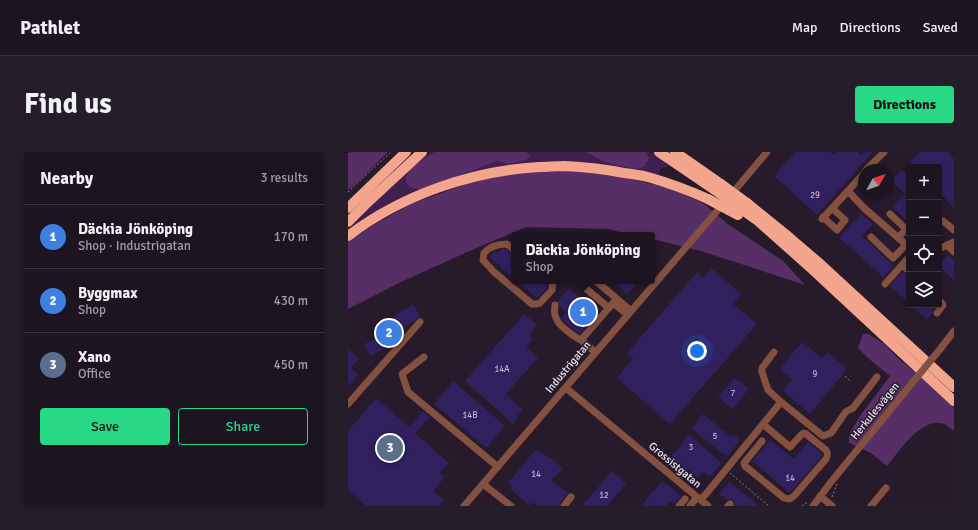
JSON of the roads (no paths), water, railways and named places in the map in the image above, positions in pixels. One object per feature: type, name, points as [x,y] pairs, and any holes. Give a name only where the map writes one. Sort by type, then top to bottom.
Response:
[{"type":"highway","points":[[371,185],[402,152]]},
{"type":"highway","points":[[348,208],[406,152]]},
{"type":"highway","points":[[348,222],[422,152]]},
{"type":"highway","points":[[659,152],[718,187]]},
{"type":"highway","points":[[675,152],[718,187],[828,283],[954,401]]},
{"type":"highway","points":[[348,236],[391,209],[425,193],[483,174],[518,168],[563,166],[605,169],[654,179],[677,186],[708,199],[742,209],[790,238],[954,387]]},
{"type":"street","name":"Industrigatan","points":[[655,283],[767,152]]},
{"type":"street","points":[[872,164],[884,152]]},
{"type":"street","points":[[832,208],[845,220],[836,230],[823,218],[832,208],[848,191],[858,180]]},
{"type":"street","points":[[848,191],[864,208],[906,245]]},
{"type":"street","points":[[890,214],[906,229],[898,238]]},
{"type":"street","points":[[943,221],[954,230]]},
{"type":"street","points":[[871,237],[893,258],[906,247]]},
{"type":"street","points":[[942,248],[951,243],[954,252]]},
{"type":"street","points":[[511,247],[507,244],[489,248],[484,253],[483,260],[494,272],[532,304],[540,303],[552,290],[553,284]]},
{"type":"street","points":[[885,284],[906,260]]},
{"type":"street","points":[[902,265],[906,268]]},
{"type":"street","points":[[581,284],[609,308]]},
{"type":"street","points":[[599,284],[629,313]]},
{"type":"street","name":"Industrigatan","points":[[464,506],[654,284]]},
{"type":"street","points":[[581,340],[613,303],[629,313]]},
{"type":"street","points":[[555,305],[554,313],[557,322],[595,352]]},
{"type":"street","points":[[937,313],[941,308]]},
{"type":"street","points":[[348,404],[420,322]]},
{"type":"street","name":"Herkulesvägen","points":[[812,506],[954,331]]},
{"type":"street","points":[[774,352],[762,368],[768,390],[824,436],[831,433],[847,410],[853,408],[877,377]]},
{"type":"street","points":[[424,357],[402,374],[408,392],[498,467]]},
{"type":"street","name":"Grossistgatan","points":[[566,388],[697,498],[704,497],[764,425],[781,402]]},
{"type":"street","points":[[762,441],[744,463],[745,466],[784,498],[790,499],[794,496],[828,455],[826,450],[804,433],[790,447],[764,425]]},
{"type":"street","points":[[484,484],[510,506]]},
{"type":"street","points":[[871,506],[886,488]]},
{"type":"street","points":[[820,496],[832,506]]},
{"type":"street","points":[[564,506],[571,497]]},
{"type":"street","points":[[690,506],[697,498],[708,506]]},
{"type":"street","points":[[679,506],[684,500]]},
{"type":"place","name":"Däckia Jönköping","points":[[583,312]]},
{"type":"place","name":"Byggmax","points":[[389,333]]},
{"type":"place","name":"Xano","points":[[390,448]]}]
